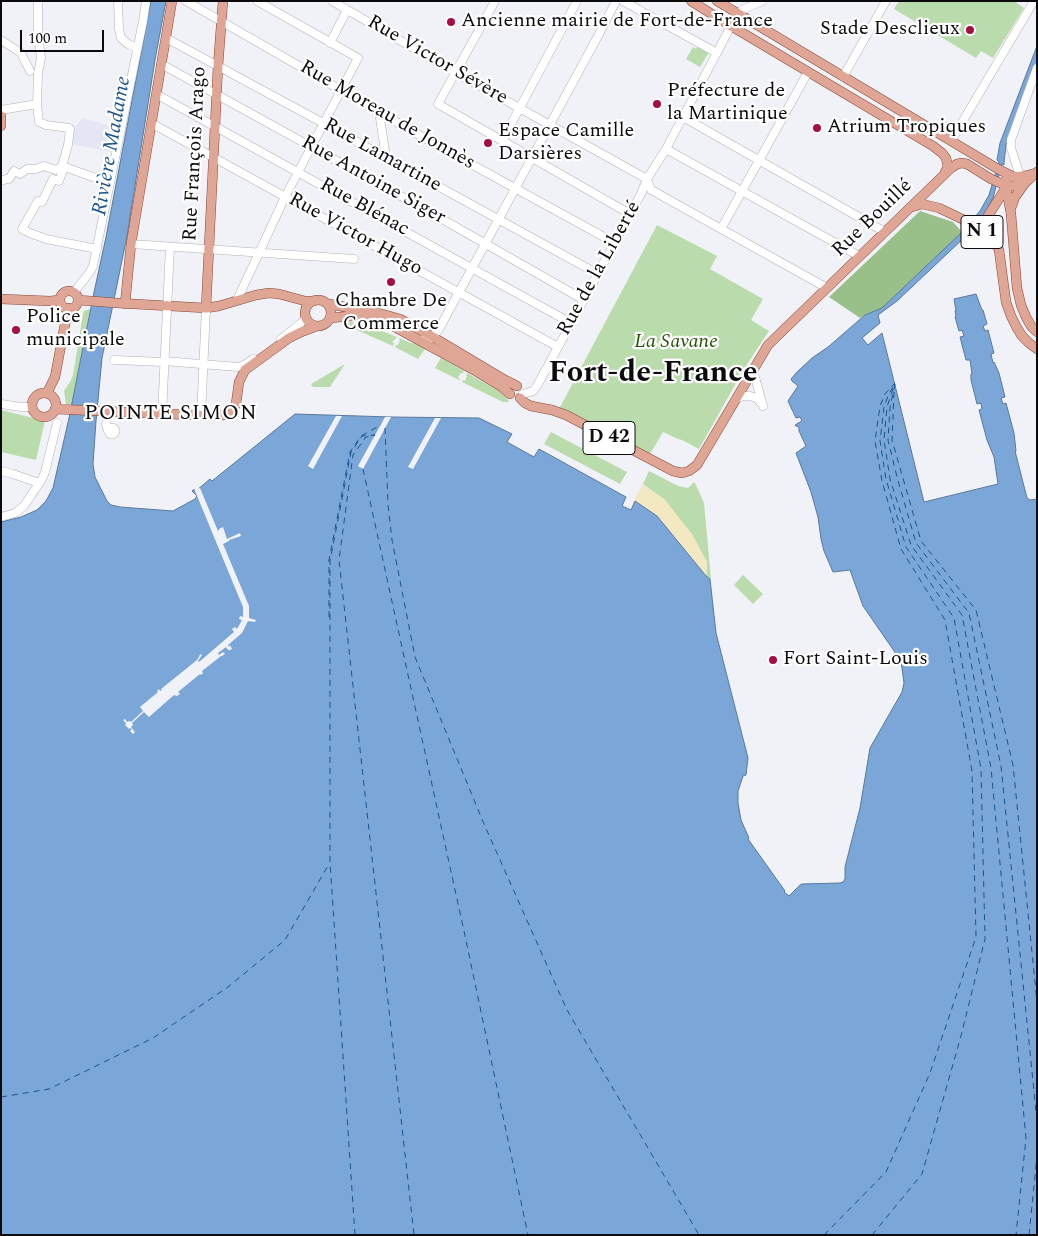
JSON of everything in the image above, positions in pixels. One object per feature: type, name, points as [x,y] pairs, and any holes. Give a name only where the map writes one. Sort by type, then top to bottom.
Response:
[{"type":"main road","points":[[121,304],[172,1]]},
{"type":"main road","name":"Rue François Arago","points":[[206,308],[223,1]]},
{"type":"main road","points":[[692,1],[721,14],[738,12]]},
{"type":"main road","points":[[692,1],[942,153],[948,162],[948,167],[944,174]]},
{"type":"main road","points":[[717,1],[998,169],[1010,180],[1015,197],[1010,214]]},
{"type":"main road","points":[[731,26],[738,12]]},
{"type":"main road","points":[[1,116],[1,126]]},
{"type":"main road","points":[[944,174],[954,165],[964,164],[1010,180],[1036,173]]},
{"type":"main road","name":"Rue Bouillé","points":[[827,288],[944,174]]},
{"type":"main road","points":[[979,230],[1010,180]]},
{"type":"main road","name":"N 1","points":[[1010,180],[1010,214],[1017,288],[1026,317],[1037,332]]},
{"type":"main road","name":"N 1","points":[[931,187],[930,197],[939,208]]},
{"type":"main road","name":"N 1","points":[[909,208],[920,204],[931,205],[962,220],[992,239],[998,246],[1001,258],[1006,302],[1011,316],[1022,336],[1037,349]]},
{"type":"main road","name":"D 42","points":[[520,391],[525,403],[531,406],[566,415],[673,471],[687,472],[697,464],[768,346],[827,288]]},
{"type":"main road","points":[[60,300],[62,295],[69,291],[89,301],[206,308],[269,293],[277,293],[305,301],[322,300],[328,304],[400,319],[507,381],[520,391],[514,398],[502,387],[474,370],[393,326],[374,320],[350,316],[331,318]]},
{"type":"main road","points":[[60,300],[64,306],[71,308],[76,305],[76,296]]},
{"type":"main road","points":[[1,299],[60,300]]},
{"type":"main road","points":[[314,301],[307,306],[306,318],[316,326]]},
{"type":"main road","points":[[55,409],[104,413],[224,415],[232,411],[236,404],[238,382],[245,370],[289,338],[316,326],[325,325],[331,318],[332,311],[328,304]]},
{"type":"main road","points":[[47,393],[55,377],[68,308]]},
{"type":"main road","points":[[47,393],[55,401],[55,409],[50,414],[43,416],[36,413],[32,403],[39,394],[47,393]]},
{"type":"street","points":[[38,1],[38,34],[41,58],[38,73],[37,104],[39,122],[70,129],[68,146],[59,181],[53,179],[42,202],[38,201],[22,228],[46,239],[97,249]]},
{"type":"street","points":[[118,1],[121,38],[137,48]]},
{"type":"street","points":[[76,296],[93,266],[146,1]]},
{"type":"street","name":"Rue Moreau de Jonnès","points":[[186,1],[340,90],[614,243]]},
{"type":"street","points":[[237,300],[285,197],[358,58],[257,1]]},
{"type":"street","name":"Rue Victor Sévère","points":[[332,1],[344,6],[456,72],[647,179]]},
{"type":"street","points":[[495,1],[438,104],[630,214]]},
{"type":"street","points":[[502,141],[577,1]]},
{"type":"street","points":[[420,340],[428,340],[439,329],[616,1]]},
{"type":"street","points":[[623,1],[717,53]]},
{"type":"street","points":[[738,12],[762,1]]},
{"type":"street","points":[[843,77],[886,1]]},
{"type":"street","points":[[951,141],[1034,1]]},
{"type":"street","points":[[330,42],[344,6]]},
{"type":"street","points":[[731,26],[666,149],[647,179],[647,190],[827,288]]},
{"type":"street","name":"Rue Lamartine","points":[[166,38],[598,274]]},
{"type":"street","points":[[1,40],[22,53],[30,71]]},
{"type":"street","name":"Rue Antoine Siger","points":[[161,64],[485,243],[584,300]]},
{"type":"street","points":[[1010,180],[1011,140],[1037,68]]},
{"type":"street","points":[[721,229],[808,72]]},
{"type":"street","name":"Rue Blénac","points":[[156,94],[572,323]]},
{"type":"street","points":[[1,110],[37,104]]},
{"type":"street","points":[[379,112],[386,158]]},
{"type":"street","points":[[683,117],[885,232]]},
{"type":"street","name":"Rue Victor Hugo","points":[[151,123],[558,347]]},
{"type":"street","points":[[666,149],[859,256]]},
{"type":"street","points":[[1,181],[9,179],[14,171],[20,174],[27,169],[36,169],[44,166],[56,170],[63,167],[110,183]]},
{"type":"street","name":"Rue de la Liberté","points":[[520,391],[538,384],[630,214],[647,190]]},
{"type":"street","points":[[131,244],[354,259]]},
{"type":"street","points":[[162,414],[170,247]]},
{"type":"street","points":[[201,416],[206,308]]},
{"type":"street","points":[[114,360],[235,367],[244,365],[306,318]]},
{"type":"street","points":[[735,400],[742,396],[750,396],[758,399],[763,406],[753,370]]},
{"type":"street","points":[[1,404],[32,407]]},
{"type":"street","points":[[104,413],[111,429]]},
{"type":"street","points":[[1,517],[15,513],[24,506],[39,483],[45,472],[57,423]]},
{"type":"street","points":[[1,471],[39,483]]},
{"type":"shaded area","points":[[83,118],[114,127],[111,152],[71,144],[73,129]]},
{"type":"green space","name":"Stade Desclieux","points":[[899,1],[1014,1],[1024,8],[993,58],[981,51],[976,58],[894,9]]},
{"type":"green space","points":[[698,46],[708,54],[700,67],[686,59],[693,47],[696,49]]},
{"type":"green space","points":[[920,211],[953,222],[962,232],[882,308],[860,318],[829,297]]},
{"type":"green space","name":"La Savane","points":[[657,225],[717,256],[710,269],[763,299],[751,320],[769,331],[744,369],[699,449],[663,432],[650,454],[563,409],[559,409]]},
{"type":"green space","points":[[90,309],[72,404],[66,404],[64,391],[73,375],[83,314],[84,311]]},
{"type":"green space","points":[[350,322],[367,325],[397,337],[392,342],[394,343],[393,346],[345,325]]},
{"type":"green space","points":[[399,338],[425,349],[418,359],[395,347],[398,345]]},
{"type":"green space","points":[[441,358],[464,371],[458,377],[459,380],[435,368]]},
{"type":"green space","points":[[345,364],[330,387],[313,387],[311,384]]},
{"type":"green space","points":[[467,373],[501,392],[509,402],[503,402],[462,382],[463,380],[465,381]]},
{"type":"green space","points":[[1,410],[45,421],[36,460],[1,452]]},
{"type":"green space","points":[[551,432],[627,472],[620,484],[544,444]]},
{"type":"green space","points":[[649,471],[678,486],[688,488],[694,482],[696,485],[704,503],[711,579],[706,577],[707,562],[665,500],[643,484]]},
{"type":"green space","points":[[743,575],[763,594],[753,604],[734,585]]},
{"type":"sand","points":[[643,484],[665,500],[692,534],[707,562],[706,577],[657,516],[634,500]]},
{"type":"water","points":[[151,1],[166,1],[127,236],[102,358],[96,421],[93,464],[95,477],[107,501],[111,505],[120,507],[173,511],[195,499],[197,496],[193,490],[197,490],[210,479],[212,481],[295,414],[479,418],[512,434],[507,442],[534,457],[539,449],[626,497],[622,506],[631,510],[635,501],[657,516],[710,579],[716,633],[748,758],[746,775],[743,776],[738,791],[741,820],[748,839],[784,892],[789,896],[802,884],[840,883],[845,879],[845,867],[860,808],[870,748],[902,692],[904,683],[901,661],[863,606],[850,570],[833,572],[824,551],[811,492],[796,453],[806,446],[799,427],[795,425],[802,421],[800,417],[796,418],[788,401],[798,386],[791,379],[812,358],[828,347],[865,315],[882,308],[962,232],[980,211],[989,195],[999,162],[997,160],[1000,143],[1037,46],[1037,62],[1006,145],[1004,165],[1002,164],[993,198],[985,213],[966,236],[897,301],[878,315],[880,323],[862,338],[868,345],[882,333],[924,502],[998,484],[994,457],[979,410],[982,409],[981,403],[977,404],[971,380],[970,360],[966,360],[960,337],[964,336],[962,330],[959,331],[955,317],[954,299],[976,294],[987,324],[983,326],[985,331],[988,330],[994,353],[991,354],[993,363],[999,373],[1005,397],[1001,398],[1003,404],[1006,403],[1014,433],[1015,451],[1027,498],[1030,500],[1037,499],[1037,1235],[1,1235],[1,522],[21,517],[37,510],[46,501],[53,488],[106,237]]},
{"type":"pier","points":[[336,416],[342,416],[313,469],[308,466]]},
{"type":"pier","points":[[385,417],[391,417],[363,469],[358,466]]},
{"type":"pier","points":[[435,418],[441,418],[413,469],[408,467]]},
{"type":"pier","points":[[200,488],[218,531],[223,527],[227,539],[240,533],[241,536],[223,544],[249,606],[249,618],[256,620],[255,622],[248,621],[242,633],[228,645],[232,649],[228,650],[226,647],[218,653],[219,655],[223,652],[225,654],[178,692],[180,694],[174,695],[149,717],[144,712],[132,723],[131,727],[135,732],[133,734],[130,731],[132,729],[125,725],[126,723],[123,720],[131,722],[143,711],[140,707],[159,689],[160,691],[162,690],[197,660],[201,654],[199,662],[234,632],[232,629],[235,627],[237,629],[242,620],[239,619],[240,616],[243,617],[243,607],[195,491],[195,489]]},
{"type":"ferry route","points":[[824,1235],[886,1172],[930,1073],[976,937],[972,771],[945,620],[901,549],[882,481],[875,441],[880,406],[885,394],[895,383]]},
{"type":"ferry route","points":[[895,384],[890,408],[888,440],[897,477],[916,543],[969,613],[1001,766],[1037,1121]]},
{"type":"ferry route","points":[[872,1235],[922,1174],[961,1036],[985,939],[981,769],[954,618],[906,547],[886,479],[880,441],[884,407],[893,387]]},
{"type":"ferry route","points":[[893,389],[887,407],[884,440],[890,479],[911,545],[962,615],[991,768],[1026,1138],[1016,1235]]},
{"type":"ferry route","points":[[894,392],[892,440],[921,541],[976,610],[1013,765],[1037,1002]]},
{"type":"ferry route","points":[[329,617],[329,560],[350,452],[361,436],[381,425]]},
{"type":"ferry route","points":[[385,428],[388,505],[392,540],[415,657],[484,824],[567,1010],[699,1235]]},
{"type":"ferry route","points":[[355,1235],[330,862],[330,561],[351,452],[362,436],[375,435],[366,437],[353,455],[339,560],[414,1235]]},
{"type":"ferry route","points":[[363,469],[528,1235]]},
{"type":"ferry route","points":[[1,1097],[49,1089],[153,1038],[228,987],[285,940],[329,864]]},
{"type":"ferry route","points":[[1029,1235],[1037,1156]]},
{"type":"place","name":"Ancienne mairie de Fort-de-France","points":[[451,22]]},
{"type":"place","name":"Stade Desclieux","points":[[970,30]]},
{"type":"place","name":"Préfecture de la Martinique","points":[[657,104]]},
{"type":"place","name":"Atrium Tropiques","points":[[817,128]]},
{"type":"place","name":"Espace Camille Darsières","points":[[488,143]]},
{"type":"place","name":"Chambre De Commerce","points":[[391,282]]},
{"type":"place","name":"Police municipale","points":[[16,330]]},
{"type":"place","name":"Fort Saint-Louis","points":[[773,660]]},
{"type":"district","name":"Fort-de-France","points":[[653,375]]},
{"type":"district","name":"POINTE SIMON","points":[[171,415]]},
{"type":"water label","name":"Rivière Madame","points":[[113,146]]}]
